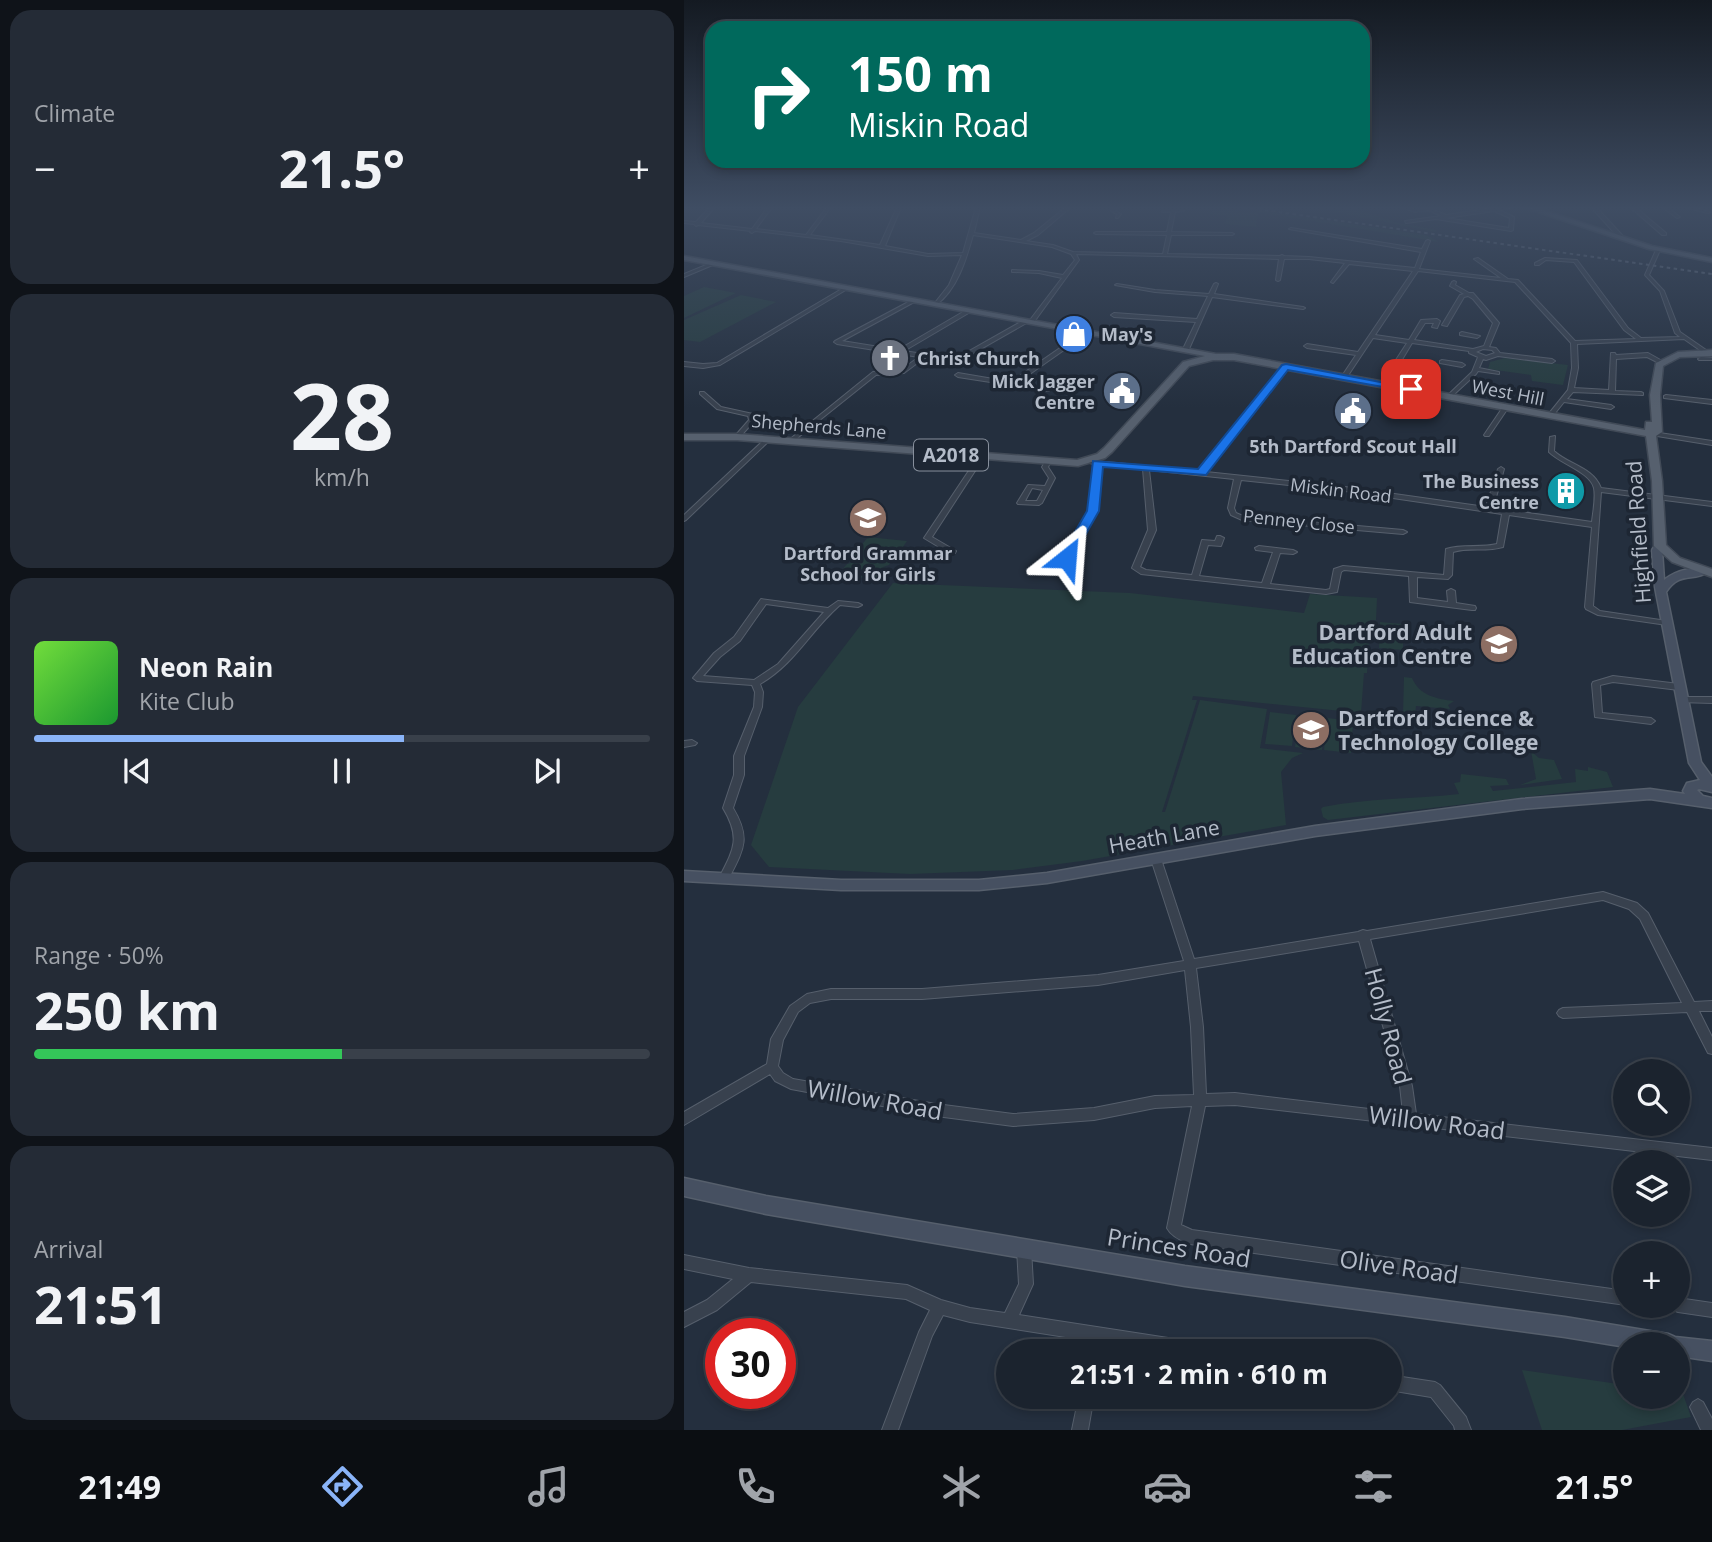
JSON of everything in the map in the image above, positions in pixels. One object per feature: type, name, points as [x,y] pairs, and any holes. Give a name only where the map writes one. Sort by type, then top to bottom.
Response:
[{"type":"main road","name":"West Hill","points":[[767,274],[1186,349],[1207,356],[1234,357],[1451,394],[1505,408],[1651,436]]},
{"type":"main road","points":[[1661,362],[1685,353],[1708,357]]},
{"type":"main road","points":[[1092,462],[1108,450],[1186,364],[1207,356]]},
{"type":"main road","name":"Highfield Road","points":[[1651,436],[1657,432],[1656,372],[1661,362]]},
{"type":"main road","name":"Highfield Road","points":[[1655,410],[1651,421],[1651,436],[1660,546]]},
{"type":"main road","points":[[1612,427],[1631,428],[1651,421]]},
{"type":"main road","name":"Shepherds Lane","points":[[684,437],[768,439],[1047,463],[1092,462]]},
{"type":"main road","points":[[1660,546],[1676,561],[1707,572]]},
{"type":"street","points":[[936,304],[945,294],[955,274]]},
{"type":"street","points":[[1048,274],[1064,277]]},
{"type":"street","points":[[914,300],[837,342],[956,361],[1030,321],[1066,274]]},
{"type":"street","points":[[1278,280],[1279,274]]},
{"type":"street","points":[[1333,282],[1339,274]]},
{"type":"street","points":[[1345,376],[1414,274]]},
{"type":"street","points":[[1456,274],[1519,282],[1574,343],[1575,368],[1571,390],[1550,416]]},
{"type":"street","points":[[1498,274],[1508,280]]},
{"type":"street","points":[[1585,274],[1626,328],[1639,338]]},
{"type":"street","points":[[1648,274],[1662,291],[1675,329],[1682,338],[1708,357]]},
{"type":"street","points":[[1454,282],[1452,285],[1471,294],[1496,323],[1484,337]]},
{"type":"street","points":[[1186,349],[1216,284]]},
{"type":"street","points":[[1117,285],[1304,308]]},
{"type":"street","points":[[684,364],[718,364],[847,288]]},
{"type":"street","points":[[1445,325],[1462,296],[1471,294]]},
{"type":"street","points":[[899,352],[970,310]]},
{"type":"street","points":[[1114,315],[1198,321]]},
{"type":"street","points":[[1434,376],[1408,372],[1397,363],[1423,321],[1437,321],[1435,327]]},
{"type":"street","points":[[1012,384],[1088,331]]},
{"type":"street","points":[[1462,334],[1484,337]]},
{"type":"street","points":[[1371,336],[1471,350],[1486,347],[1498,354]]},
{"type":"street","points":[[1484,337],[1486,347]]},
{"type":"street","points":[[1574,343],[1682,338]]},
{"type":"street","points":[[1307,346],[1360,354]]},
{"type":"street","points":[[1471,350],[1474,355],[1481,357],[1498,354],[1552,361]]},
{"type":"street","points":[[1612,391],[1614,355],[1648,355],[1661,362]]},
{"type":"street","points":[[791,441],[875,373],[902,372],[923,356]]},
{"type":"street","points":[[1440,388],[1451,394],[1481,357]]},
{"type":"street","points":[[1442,362],[1462,365]]},
{"type":"street","points":[[1201,473],[1286,367]]},
{"type":"street","points":[[1474,368],[1497,373]]},
{"type":"street","points":[[958,375],[1047,390]]},
{"type":"street","points":[[1571,390],[1641,394]]},
{"type":"street","points":[[702,393],[719,408],[751,415],[752,420],[737,437]]},
{"type":"street","points":[[1666,397],[1712,402]]},
{"type":"street","points":[[1561,401],[1611,407]]},
{"type":"street","points":[[1487,435],[1505,408]]},
{"type":"street","points":[[1651,436],[1712,443]]},
{"type":"street","points":[[1553,437],[1551,451],[1556,457],[1592,477],[1598,490],[1589,607],[1599,613],[1667,623]]},
{"type":"street","points":[[684,519],[768,439]]},
{"type":"street","points":[[952,551],[928,538],[981,457]]},
{"type":"street","points":[[1067,558],[1093,511],[1092,462]]},
{"type":"street","name":"Miskin Road","points":[[1092,462],[1238,477],[1595,526]]},
{"type":"street","points":[[1046,488],[1052,478],[1044,467],[1047,463]]},
{"type":"street","points":[[1146,467],[1152,530],[1136,568],[1144,572],[1330,592],[1334,590],[1337,571],[1343,568],[1445,578],[1448,575],[1449,551],[1462,547],[1488,548],[1500,545],[1506,512]]},
{"type":"street","points":[[1489,510],[1501,469]]},
{"type":"street","name":"Penney Close","points":[[1238,477],[1231,508],[1233,513],[1242,518],[1403,531]]},
{"type":"street","points":[[1598,490],[1712,504]]},
{"type":"street","points":[[1195,578],[1205,542],[1218,544],[1220,538]]},
{"type":"street","name":"Highfield Road","points":[[1660,546],[1659,582],[1695,763],[1691,787]]},
{"type":"street","points":[[1259,548],[1293,552]]},
{"type":"street","points":[[1265,586],[1277,550]]},
{"type":"street","points":[[1662,591],[1668,580],[1676,575],[1707,572]]},
{"type":"street","points":[[1413,574],[1413,600],[1472,608]]},
{"type":"street","points":[[1451,591],[1452,606]]},
{"type":"street","points":[[829,610],[764,601],[737,639],[717,655],[697,678],[755,683],[772,675],[795,653],[829,610],[839,603],[858,605]]},
{"type":"street","points":[[1598,715],[1595,686],[1604,680],[1679,687]]},
{"type":"street","points":[[724,878],[741,839],[739,824],[728,808],[739,775],[739,756],[758,707],[759,692],[755,683]]},
{"type":"street","points":[[1682,700],[1712,700]]},
{"type":"street","points":[[1586,714],[1651,721]]},
{"type":"street","name":"Highfield Road","points":[[1695,763],[1712,787]]},
{"type":"street","name":"Heath Lane","points":[[684,876],[841,885],[979,885],[1047,877],[1263,839],[1394,820],[1567,799],[1650,794],[1699,784],[1712,787]]},
{"type":"street","points":[[1691,787],[1691,794],[1706,804]]},
{"type":"street","name":"Heath Lane","points":[[1650,794],[1706,804]]},
{"type":"street","points":[[1156,859],[1190,963],[1197,1027],[1200,1098]]},
{"type":"street","points":[[684,1119],[772,1067],[777,1039],[794,1009],[807,999],[831,994],[922,994],[1098,980],[1603,896],[1620,899],[1644,916],[1712,1049]]},
{"type":"street","name":"Holly Road","points":[[1363,934],[1406,1086],[1410,1119]]},
{"type":"street","points":[[1562,1013],[1712,1006]]},
{"type":"street","name":"Willow Road","points":[[772,1067],[779,1077],[791,1084],[936,1110],[1013,1120],[1094,1114],[1155,1102],[1200,1098],[1235,1099],[1712,1154]]},
{"type":"street","name":"Olive Road","points":[[1200,1098],[1175,1228],[1190,1237],[1613,1296]]},
{"type":"street","name":"Princes Road","points":[[684,1187],[766,1205],[1184,1276],[1613,1335]]},
{"type":"street","points":[[1010,1319],[1026,1284],[1024,1249]]},
{"type":"street","points":[[684,1262],[749,1275],[907,1292],[940,1307],[970,1315],[1131,1339]]},
{"type":"street","points":[[684,1320],[712,1305],[749,1275]]},
{"type":"street","points":[[889,1430],[926,1332],[940,1307]]},
{"type":"street","points":[[1690,1307],[1712,1310]]},
{"type":"street","points":[[1099,1339],[1100,1334]]},
{"type":"street","points":[[1690,1348],[1712,1351]]},
{"type":"street","points":[[1402,1384],[1435,1390],[1461,1422],[1463,1430]]},
{"type":"street","points":[[1698,1407],[1709,1430]]},
{"type":"street","points":[[1080,1430],[1084,1409]]},
{"type":"green space","points":[[704,287],[736,293],[684,318],[684,296]]},
{"type":"green space","points":[[741,295],[776,302],[700,342],[684,340],[684,320]]},
{"type":"green space","points":[[1505,358],[1568,365],[1563,385],[1532,381],[1531,375],[1488,369],[1490,362]]},
{"type":"green space","points":[[868,537],[907,541],[900,551],[893,553],[897,554],[889,565],[883,567],[888,568],[880,580],[838,575],[847,564],[854,562],[849,561],[857,550],[864,549],[860,547]]},
{"type":"green space","points":[[893,583],[1130,593],[1304,613],[1310,594],[1377,598],[1376,620],[1370,620],[1367,673],[1364,673],[1361,713],[1193,696],[1192,700],[1197,700],[1162,812],[1165,812],[1200,700],[1267,709],[1260,748],[1303,753],[1292,758],[1281,772],[1286,825],[1082,861],[1013,870],[910,874],[769,867],[751,845],[798,707]]},
{"type":"green space","points":[[1380,622],[1403,624],[1403,650],[1379,648]]},
{"type":"green space","points":[[1404,677],[1412,678],[1419,688],[1429,695],[1454,701],[1448,705],[1450,709],[1416,706],[1415,715],[1403,714]]},
{"type":"green space","points":[[1270,712],[1296,715],[1292,746],[1265,744]]},
{"type":"green space","points":[[1299,715],[1325,718],[1322,750],[1295,747]]},
{"type":"green space","points":[[1327,718],[1353,721],[1351,753],[1324,750]]},
{"type":"green space","points":[[1531,751],[1539,758],[1554,760],[1562,779],[1520,785],[1536,779]]},
{"type":"green space","points":[[1588,767],[1607,772],[1613,787],[1328,820],[1323,817],[1321,809],[1357,802],[1459,794],[1454,783],[1460,782],[1461,774],[1506,779],[1509,785],[1490,786],[1493,791],[1576,782],[1575,769],[1588,771]]},
{"type":"green space","points":[[1522,1370],[1613,1383],[1613,1409],[1688,1409],[1691,1417],[1622,1430],[1542,1430]]},
{"type":"place","name":"May's","points":[[1074,334]]},
{"type":"place","name":"Christ Church","points":[[890,358]]},
{"type":"place","name":"Mick Jagger Centre","points":[[1122,391]]},
{"type":"place","name":"5th Dartford Scout Hall","points":[[1353,411]]},
{"type":"place","name":"The Business Centre","points":[[1566,491]]},
{"type":"place","name":"Dartford Grammar School for Girls","points":[[868,518]]},
{"type":"place","name":"Dartford Adult Education Centre","points":[[1499,644]]},
{"type":"place","name":"Dartford Science & Technology College","points":[[1311,730]]},
{"type":"route","points":[[1067,558],[1093,511],[1097,463],[1201,473],[1286,367],[1411,389]]}]
